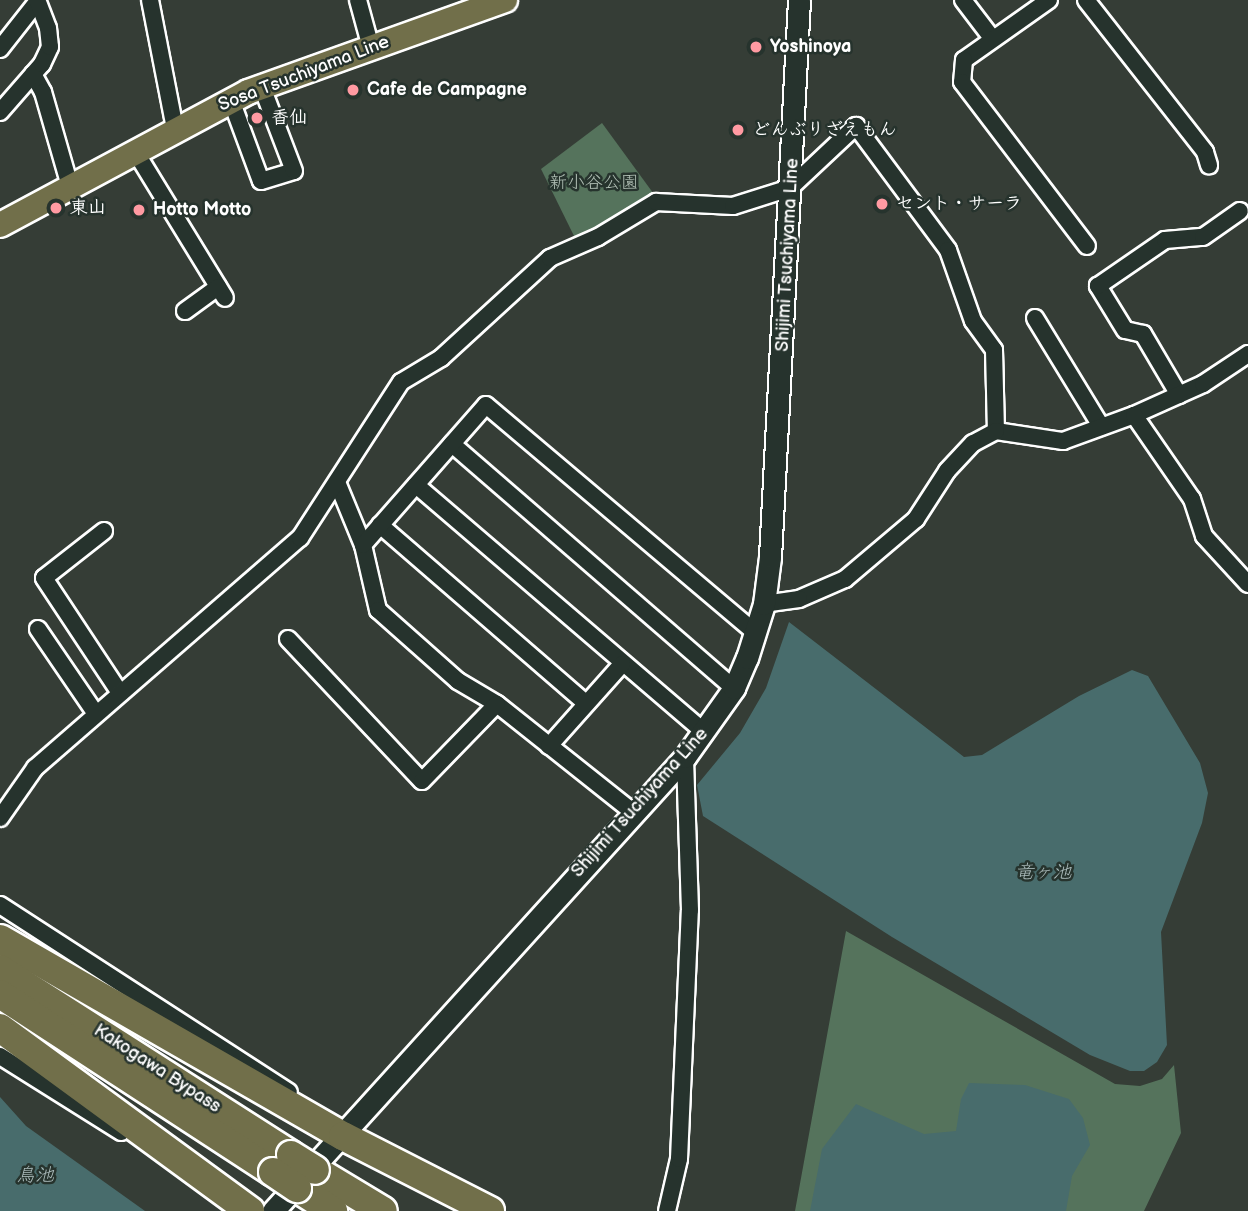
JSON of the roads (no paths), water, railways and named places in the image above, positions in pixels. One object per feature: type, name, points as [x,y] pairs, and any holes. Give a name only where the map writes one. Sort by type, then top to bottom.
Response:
[{"type":"highway","points":[[0,939],[343,1136],[490,1211]]},
{"type":"highway","name":"Kakogawa Bypass","points":[[0,969],[308,1182]]},
{"type":"highway","name":"Kakogawa Bypass","points":[[0,994],[308,1182]]},
{"type":"highway","points":[[0,1028],[249,1211]]},
{"type":"highway","points":[[308,1182],[383,1211]]},
{"type":"main road","name":"Sosa Tsuchiyama Line","points":[[0,225],[231,100],[505,0]]},
{"type":"main road","name":"Shijimi Tsuchiyama Line","points":[[273,1211],[685,757],[705,733],[734,688],[756,633],[764,604],[799,0]]},
{"type":"street","points":[[150,0],[175,129]]},
{"type":"street","points":[[358,0],[371,48]]},
{"type":"street","points":[[963,0],[992,38]]},
{"type":"street","points":[[1049,0],[964,60],[962,82],[1087,246]]},
{"type":"street","points":[[1086,0],[1205,152],[1209,165]]},
{"type":"street","points":[[0,49],[37,1]]},
{"type":"street","points":[[0,112],[33,74],[50,47],[48,28],[37,1]]},
{"type":"street","points":[[33,74],[43,92],[70,186]]},
{"type":"street","points":[[231,100],[261,181],[297,170],[262,87]]},
{"type":"street","points":[[0,818],[35,768],[300,538],[401,382],[441,358],[550,258],[598,237],[656,202],[733,206],[790,188],[856,126],[948,250],[968,310],[994,350],[996,431]]},
{"type":"street","points":[[135,151],[222,292],[185,311]]},
{"type":"street","points":[[1179,395],[1143,334],[1125,330],[1098,286],[1165,240],[1202,237],[1240,211]]},
{"type":"street","points":[[1035,318],[1101,426]]},
{"type":"street","points":[[764,604],[799,599],[845,579],[916,519],[947,471],[973,443],[996,431],[1063,441],[1179,395],[1248,354]]},
{"type":"street","points":[[363,545],[486,405],[756,633]]},
{"type":"street","points":[[1134,415],[1192,499],[1204,536],[1248,583]]},
{"type":"street","points":[[452,444],[734,688]]},
{"type":"street","points":[[337,482],[363,545],[378,610],[458,681],[497,704],[633,812]]},
{"type":"street","points":[[416,485],[705,733]]},
{"type":"street","points":[[380,525],[584,702]]},
{"type":"street","points":[[104,531],[44,578],[120,693]]},
{"type":"street","points":[[38,629],[96,714]]},
{"type":"street","points":[[288,639],[422,781],[497,704]]},
{"type":"street","points":[[550,746],[584,702],[622,664]]},
{"type":"street","points":[[667,1211],[679,1159],[689,924],[685,757]]},
{"type":"street","points":[[0,905],[267,1075],[343,1136]]},
{"type":"street","points":[[0,1056],[249,1211]]},
{"type":"water","name":"竜ヶ池","points":[[789,622],[964,757],[982,755],[1079,696],[1132,670],[1148,676],[1200,763],[1208,793],[1202,823],[1161,932],[1167,1045],[1157,1062],[1144,1071],[1130,1071],[1090,1055],[892,937],[703,816],[697,785],[740,733],[766,688]]},
{"type":"water","points":[[969,1083],[1025,1085],[1069,1099],[1083,1118],[1090,1145],[1072,1176],[1066,1211],[810,1211],[822,1149],[856,1104],[924,1134],[956,1131],[961,1099]]},
{"type":"water","name":"鳥池","points":[[0,1097],[26,1126],[145,1211],[0,1211]]},
{"type":"place","name":"Yoshinoya","points":[[756,47]]},
{"type":"place","name":"Cafe de Campagne","points":[[353,90]]},
{"type":"place","name":"香仙","points":[[257,118]]},
{"type":"place","name":"どんぶりざえもん","points":[[738,130]]},
{"type":"place","name":"セント・サーラ","points":[[882,204]]},
{"type":"place","name":"東山","points":[[56,208]]},
{"type":"place","name":"Hotto Motto","points":[[139,210]]},
{"type":"park label","name":"新小谷公園","points":[[594,183]]}]
